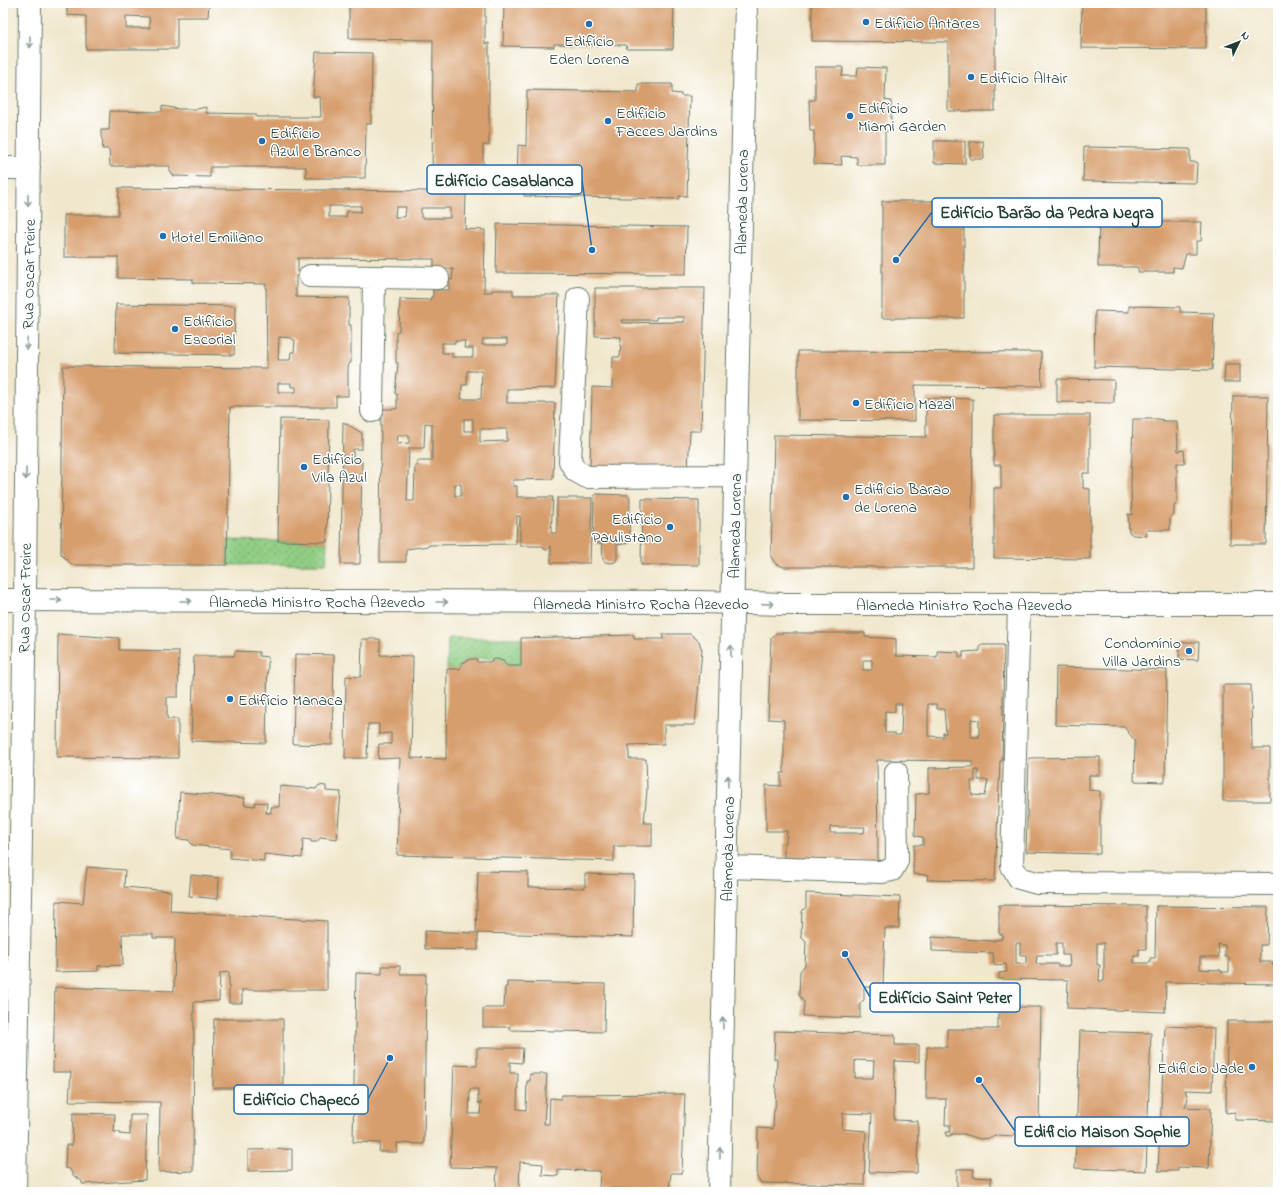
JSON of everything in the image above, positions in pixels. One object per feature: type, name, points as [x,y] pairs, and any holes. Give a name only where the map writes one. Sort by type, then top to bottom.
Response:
[{"type":"street","name":"Rua Oscar Freire","points":[[15,1192],[25,600],[30,3]]},
{"type":"street","name":"Alameda Lorena","points":[[719,1192],[746,3]]},
{"type":"street","points":[[3,168],[29,168]]},
{"type":"street","points":[[310,276],[438,278]]},
{"type":"street","points":[[372,411],[374,277]]},
{"type":"street","points":[[578,298],[570,461],[576,471],[587,476],[735,476]]},
{"type":"street","name":"Alameda Ministro Rocha Azevedo","points":[[3,600],[786,604],[1278,604]]},
{"type":"street","points":[[1019,604],[1012,866],[1019,878],[1037,883],[1278,884]]},
{"type":"street","points":[[727,867],[882,872],[892,870],[897,861],[896,772]]},
{"type":"green space","points":[[228,540],[327,542],[326,564],[227,565]]},
{"type":"green space","points":[[448,638],[521,638],[521,666],[507,666],[503,661],[488,658],[476,658],[462,663],[460,669],[447,669]]},
{"type":"building","points":[[67,3],[209,3],[208,17],[177,17],[177,49],[86,49],[86,16],[67,15]],"holes":[[[126,16],[149,17],[150,28],[126,28]]]},
{"type":"building","points":[[349,3],[485,3],[485,44],[489,43],[489,145],[483,145],[483,192],[466,192],[465,229],[485,230],[484,292],[492,292],[492,290],[513,290],[513,295],[559,295],[555,388],[507,389],[507,403],[555,403],[553,479],[513,480],[513,486],[517,486],[517,497],[553,497],[551,533],[557,533],[557,498],[592,498],[590,563],[551,563],[551,546],[547,550],[542,546],[520,546],[520,516],[517,516],[516,544],[429,545],[406,549],[406,562],[380,562],[381,409],[397,409],[397,394],[395,394],[398,363],[396,363],[396,332],[399,331],[400,299],[430,300],[431,297],[433,297],[433,290],[449,290],[449,279],[452,280],[453,269],[434,269],[434,259],[298,258],[296,297],[349,298],[351,363],[349,363],[348,369],[348,396],[336,396],[336,407],[230,407],[227,565],[72,565],[61,554],[63,366],[267,368],[266,284],[193,283],[193,279],[118,278],[118,257],[64,257],[64,215],[118,215],[119,188],[432,191],[433,40],[349,39]],"holes":[[[329,206],[361,206],[361,212],[347,211],[346,217],[329,217]],[[396,207],[406,207],[405,217],[395,217]],[[421,208],[450,208],[450,218],[421,218]],[[279,337],[292,338],[295,340],[294,352],[291,352],[290,360],[278,360]],[[483,339],[507,339],[507,345],[482,345]],[[465,341],[464,348],[473,348],[473,357],[452,357],[452,353],[442,353],[442,343]],[[467,371],[482,371],[481,399],[461,399],[462,385],[467,385]],[[278,383],[291,383],[291,387],[296,387],[296,392],[278,392]],[[464,419],[473,419],[473,431],[464,431]],[[425,423],[432,424],[432,461],[417,461],[417,466],[415,466],[414,501],[407,501],[409,448],[424,448]],[[480,429],[507,429],[507,441],[480,442]],[[398,435],[409,435],[409,443],[397,444]],[[455,484],[461,484],[461,496],[455,496]]]},
{"type":"building","name":"Edifício Eden Lorena","points":[[504,3],[674,3],[673,49],[627,49],[626,45],[554,44],[554,47],[503,46]]},
{"type":"building","name":"Edifício Altair","points":[[812,3],[995,3],[995,111],[948,111],[948,42],[812,41]]},
{"type":"building","points":[[1082,3],[1206,3],[1206,49],[1081,48]]},
{"type":"building","points":[[316,52],[372,53],[371,124],[366,124],[365,178],[306,178],[306,167],[210,167],[210,177],[174,176],[170,171],[170,166],[110,166],[109,149],[102,149],[103,142],[101,130],[109,130],[110,111],[162,112],[162,106],[179,109],[197,109],[206,107],[206,113],[256,114],[256,117],[321,117],[320,97],[313,97]]},
{"type":"building","name":"Edifício Miami Garden","points":[[815,67],[843,67],[842,76],[857,76],[858,67],[886,68],[885,100],[891,101],[891,131],[885,131],[885,165],[857,165],[857,157],[841,156],[842,165],[814,164],[814,131],[810,131],[809,100],[815,100]]},
{"type":"building","name":"Edifício Facces Jardins","points":[[638,84],[672,84],[672,93],[681,94],[681,96],[690,96],[687,196],[679,196],[679,199],[524,196],[525,183],[517,183],[518,145],[526,146],[527,90],[638,92]]},
{"type":"building","points":[[934,141],[965,141],[965,164],[934,163]]},
{"type":"building","points":[[983,141],[984,159],[970,159],[970,142]]},
{"type":"building","points":[[1084,147],[1190,149],[1190,162],[1197,162],[1196,183],[1083,181]]},
{"type":"building","points":[[882,201],[964,201],[964,318],[882,318]]},
{"type":"building","points":[[1162,214],[1161,222],[1202,222],[1201,241],[1196,241],[1196,254],[1186,254],[1182,268],[1173,267],[1173,272],[1138,272],[1138,267],[1098,267],[1099,219],[1138,219],[1149,218]]},
{"type":"building","points":[[497,224],[687,227],[686,274],[496,273]]},
{"type":"building","points":[[595,288],[705,288],[701,431],[690,431],[688,469],[590,467],[592,387],[612,388],[613,357],[620,357],[621,337],[595,336]],"holes":[[[656,317],[684,317],[684,322],[622,323],[621,320],[656,320]]]},
{"type":"building","name":"Edifício Escorial","points":[[116,304],[235,306],[234,355],[115,353]]},
{"type":"building","points":[[1129,306],[1180,307],[1180,312],[1214,313],[1212,370],[1094,367],[1095,311],[1129,312]]},
{"type":"building","name":"Edifício Mazal","points":[[798,351],[1041,352],[1042,386],[915,385],[915,421],[798,420]]},
{"type":"building","points":[[1225,364],[1240,364],[1240,382],[1224,382]]},
{"type":"building","points":[[1057,379],[1114,380],[1114,403],[1057,402]]},
{"type":"building","points":[[1233,396],[1268,396],[1266,544],[1230,544]]},
{"type":"building","points":[[926,398],[973,399],[972,567],[784,567],[776,564],[771,557],[774,435],[926,437]]},
{"type":"building","points":[[994,415],[1090,415],[1090,473],[1083,473],[1083,488],[1090,489],[1090,559],[994,558],[994,488],[1001,488],[1001,465],[994,465]]},
{"type":"building","points":[[280,419],[329,420],[327,542],[278,541]]},
{"type":"building","points":[[1133,419],[1177,421],[1178,451],[1184,450],[1185,463],[1177,463],[1177,503],[1174,506],[1174,514],[1170,517],[1170,530],[1146,530],[1147,536],[1133,535],[1129,532],[1128,514],[1132,515],[1131,487]]},
{"type":"building","points":[[343,422],[362,433],[362,449],[353,449],[353,462],[362,462],[360,564],[341,564]]},
{"type":"building","points":[[595,494],[628,495],[630,498],[629,540],[628,543],[617,545],[617,559],[615,562],[605,562],[603,559],[602,544],[594,543],[593,541]]},
{"type":"building","name":"Edifício Paulistano","points":[[642,499],[699,500],[699,565],[641,565]]},
{"type":"building","points":[[776,633],[865,633],[865,637],[896,639],[896,656],[937,657],[937,651],[959,652],[959,657],[963,657],[963,652],[980,651],[980,645],[1004,645],[1002,761],[1000,761],[995,881],[927,880],[928,875],[913,874],[914,845],[923,845],[923,837],[915,836],[916,794],[929,793],[929,768],[972,767],[972,761],[877,760],[878,862],[784,857],[784,843],[786,843],[787,831],[766,831],[766,785],[781,786],[781,773],[784,773],[784,720],[768,719],[771,638]],"holes":[[[863,660],[872,660],[872,670],[863,670]],[[895,704],[902,704],[901,735],[895,735],[895,733],[885,733],[885,711],[895,712]],[[928,704],[936,704],[937,709],[944,709],[946,733],[943,733],[943,737],[928,736]],[[971,719],[979,720],[979,737],[971,737]],[[975,770],[978,770],[978,780],[988,780],[985,796],[972,795],[971,781],[975,781]],[[830,827],[865,827],[864,833],[830,833]]]},
{"type":"building","points":[[58,634],[119,638],[119,650],[179,651],[178,697],[167,697],[167,719],[178,719],[178,758],[57,757]]},
{"type":"building","points":[[663,634],[690,634],[699,641],[702,650],[695,725],[664,725],[664,744],[629,745],[629,759],[646,759],[647,790],[644,823],[652,823],[652,846],[614,846],[614,861],[397,855],[400,758],[378,759],[379,744],[391,744],[391,733],[379,734],[379,724],[368,724],[367,758],[345,758],[346,676],[361,677],[362,639],[380,639],[380,655],[413,656],[411,758],[446,759],[447,669],[460,669],[462,663],[471,659],[477,659],[477,662],[492,662],[492,659],[497,659],[503,661],[507,666],[521,666],[521,638],[634,635],[634,639],[663,639]]},
{"type":"building","name":"Condomínio Villa Jardins","points":[[1180,642],[1199,642],[1198,660],[1179,659]]},
{"type":"building","name":"Edifício Manaca","points":[[235,651],[259,652],[259,656],[268,657],[266,743],[191,741],[194,656],[234,656]]},
{"type":"building","points":[[295,654],[334,655],[332,745],[293,744]]},
{"type":"building","points":[[1056,667],[1167,670],[1165,782],[1134,781],[1135,741],[1124,727],[1055,725]]},
{"type":"building","points":[[1223,685],[1251,685],[1252,748],[1270,748],[1270,801],[1223,801]]},
{"type":"building","points":[[1100,757],[1100,775],[1089,775],[1089,790],[1100,791],[1100,854],[1026,852],[1029,758]]},
{"type":"building","points":[[319,785],[326,786],[326,791],[341,792],[337,839],[321,837],[317,842],[311,842],[311,840],[303,839],[302,858],[264,854],[264,861],[230,858],[230,849],[192,845],[189,840],[177,839],[180,792],[245,798],[244,805],[255,806],[255,802],[267,803],[266,813],[271,813],[271,807],[279,807],[280,786],[316,789]]},
{"type":"building","points":[[87,867],[125,870],[124,887],[171,891],[170,911],[327,921],[327,990],[242,990],[242,1003],[229,1003],[229,972],[220,973],[219,1001],[194,1002],[193,1171],[159,1172],[160,1102],[69,1101],[71,1072],[53,1072],[55,987],[174,991],[175,938],[153,938],[153,934],[122,934],[123,965],[98,966],[98,971],[55,972],[56,901],[83,903]]},
{"type":"building","points":[[478,871],[528,872],[528,887],[585,888],[585,874],[634,875],[633,937],[478,933],[478,950],[425,949],[425,931],[476,933]]},
{"type":"building","points":[[191,875],[219,878],[218,899],[189,896]]},
{"type":"building","points":[[806,893],[900,897],[899,928],[885,928],[883,987],[864,987],[864,1000],[860,1003],[860,1018],[803,1016],[804,1002],[799,995],[800,971],[805,965],[806,942],[801,937],[802,911],[806,907]]},
{"type":"building","points":[[999,905],[1146,906],[1146,949],[1139,949],[1139,956],[1134,956],[1134,963],[1150,963],[1150,958],[1155,958],[1156,906],[1268,907],[1267,945],[1260,945],[1260,962],[1273,962],[1272,965],[1278,965],[1278,984],[1166,982],[1165,1012],[1067,1008],[1068,980],[999,979],[999,973],[1007,972],[1006,964],[994,965],[993,953],[932,951],[932,937],[994,941],[1002,939],[1002,934],[999,934]],"holes":[[[1016,943],[1020,943],[1020,955],[1026,955],[1026,964],[1016,964]],[[1056,943],[1062,943],[1062,955],[1069,955],[1070,966],[1058,966],[1058,964],[1036,964],[1037,955],[1056,955]],[[1097,943],[1104,943],[1104,981],[1099,981],[1100,965],[1097,965]],[[1218,944],[1225,945],[1225,957],[1229,957],[1229,972],[1200,969],[1200,957],[1219,957]]]},
{"type":"building","points":[[382,966],[400,966],[400,974],[426,974],[424,1144],[397,1143],[397,1152],[379,1152],[380,1143],[353,1142],[356,973],[382,974]]},
{"type":"building","points":[[507,982],[605,984],[604,1032],[510,1030],[510,1027],[483,1027],[483,1008],[504,1008],[505,987],[507,987]]},
{"type":"building","points":[[998,1007],[1041,1007],[1039,1126],[1017,1126],[1017,1133],[1014,1133],[1014,1136],[998,1135],[980,1139],[964,1134],[951,1134],[951,1136],[946,1136],[946,1132],[950,1132],[950,1125],[945,1125],[946,1099],[926,1099],[927,1047],[947,1047],[947,1029],[998,1029]]},
{"type":"building","points":[[214,1019],[283,1019],[283,1088],[213,1088]]},
{"type":"building","name":"Edificio Jade","points":[[1227,1021],[1278,1021],[1278,1121],[1235,1120],[1235,1112],[1226,1113]]},
{"type":"building","points":[[1165,1026],[1214,1028],[1212,1091],[1185,1090],[1188,1098],[1184,1107],[1211,1108],[1209,1168],[1178,1167],[1178,1171],[1158,1171]]},
{"type":"building","points":[[775,1031],[895,1035],[895,1045],[919,1045],[919,1062],[895,1061],[894,1120],[918,1121],[917,1173],[869,1172],[872,1114],[843,1113],[842,1129],[866,1131],[864,1185],[761,1183],[757,1178],[758,1128],[773,1129],[777,1059],[774,1059]],"holes":[[[855,1060],[874,1061],[873,1078],[855,1078]]]},
{"type":"building","points":[[1080,1031],[1151,1033],[1146,1171],[1075,1168]]},
{"type":"building","points":[[477,1048],[523,1048],[522,1063],[510,1062],[510,1073],[518,1073],[517,1109],[526,1110],[527,1081],[530,1081],[530,1074],[547,1074],[544,1124],[549,1124],[550,1098],[561,1099],[562,1095],[685,1094],[682,1173],[671,1173],[669,1190],[599,1188],[600,1171],[558,1170],[558,1176],[542,1175],[543,1164],[520,1162],[519,1189],[496,1189],[497,1168],[450,1167],[454,1065],[477,1066]],"holes":[[[470,1089],[478,1089],[478,1103],[481,1102],[480,1114],[469,1114]]]},
{"type":"building","points":[[73,1113],[115,1114],[114,1132],[130,1135],[130,1115],[147,1115],[145,1180],[82,1184],[82,1181],[74,1176],[70,1169],[65,1168],[66,1145],[72,1145]]},
{"type":"building","points":[[292,1149],[292,1170],[248,1171],[248,1150]]},
{"type":"building","points":[[957,1169],[974,1169],[973,1177],[991,1178],[991,1187],[957,1187]]},
{"type":"place","name":"Edifício Antares","points":[[866,22]]},
{"type":"place","name":"Edifício Eden Lorena","points":[[589,24]]},
{"type":"place","name":"Edifício Altair","points":[[971,77]]},
{"type":"place","name":"Edifício Miami Garden","points":[[850,116]]},
{"type":"place","name":"Edifício Facces Jardins","points":[[608,121]]},
{"type":"place","name":"Edifício Azul e Branco","points":[[262,141]]},
{"type":"place","name":"Hotel Emiliano","points":[[163,236]]},
{"type":"place","name":"Edifício Casablanca","points":[[592,250]]},
{"type":"place","name":"Edifício Barão da Pedra Negra","points":[[896,260]]},
{"type":"place","name":"Edifício Escorial","points":[[175,329]]},
{"type":"place","name":"Edifício Mazal","points":[[856,403]]},
{"type":"place","name":"Edifício Vila Azul","points":[[304,467]]},
{"type":"place","name":"Edificio Barao de Lorena","points":[[846,497]]},
{"type":"place","name":"Edifício Paulistano","points":[[670,527]]},
{"type":"place","name":"Condomínio Villa Jardins","points":[[1189,651]]},
{"type":"place","name":"Edifício Manaca","points":[[230,699]]},
{"type":"place","name":"Edifício Saint Peter","points":[[845,954]]},
{"type":"place","name":"Edifício Chapecó","points":[[390,1058]]},
{"type":"place","name":"Edificio Jade","points":[[1252,1067]]},
{"type":"place","name":"Edificio Maison Sophie","points":[[979,1080]]}]
